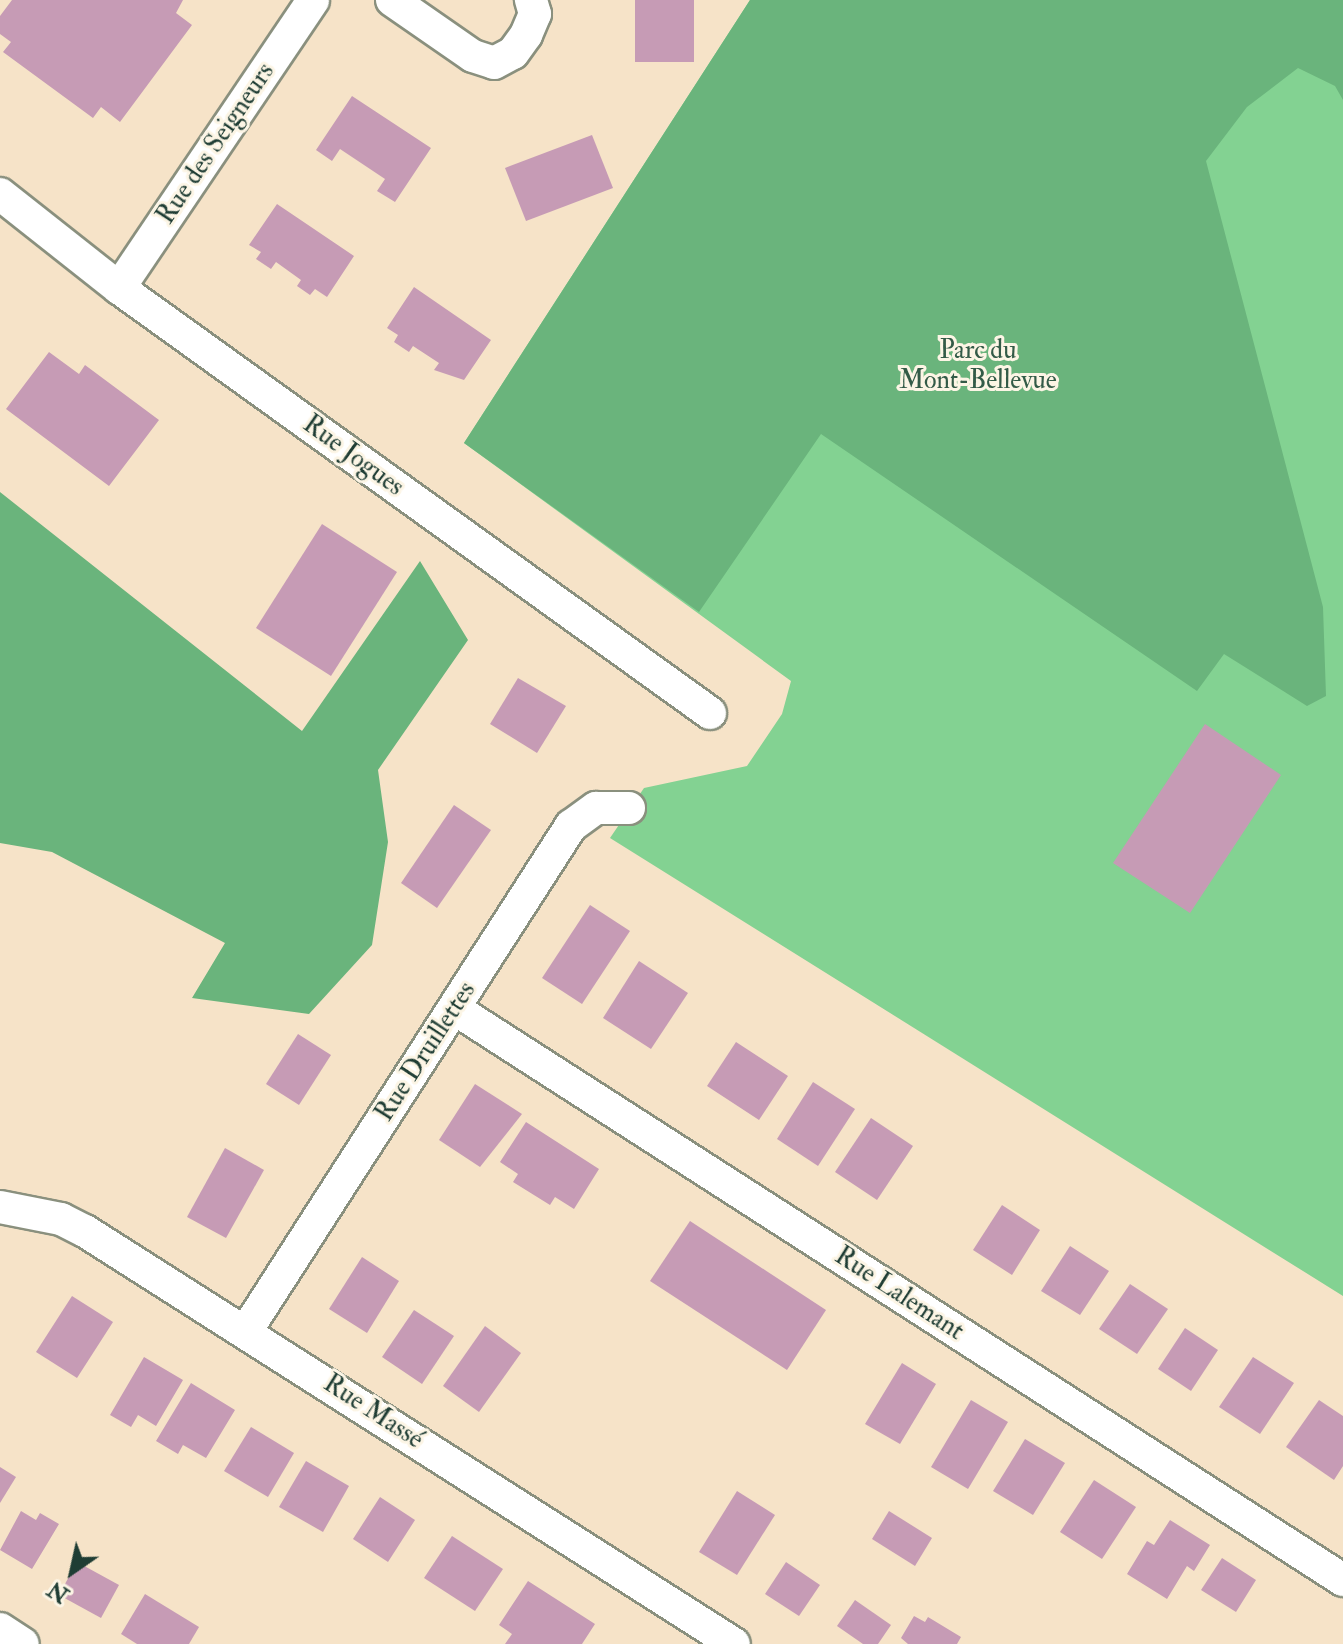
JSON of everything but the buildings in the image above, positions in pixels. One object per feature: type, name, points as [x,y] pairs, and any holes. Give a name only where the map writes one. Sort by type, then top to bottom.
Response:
[{"type":"street","name":"Rue des Seigneurs","points":[[119,288],[313,0]]},
{"type":"street","points":[[392,0],[473,56],[494,63],[513,53],[526,35],[535,14],[531,0]]},
{"type":"street","name":"Rue Jogues","points":[[0,194],[119,288],[710,713]]},
{"type":"street","name":"Rue Druillettes","points":[[246,1331],[571,826],[596,808],[629,808]]},
{"type":"street","name":"Rue Lalemant","points":[[455,1009],[1343,1580]]},
{"type":"street","name":"Rue Massé","points":[[0,1207],[61,1219],[85,1231],[734,1644]]},
{"type":"street","points":[[0,1629],[23,1644]]},
{"type":"green space","name":"Parc du Mont-Bellevue","points":[[750,0],[1343,0],[1343,1296],[610,838],[644,788],[747,766],[782,714],[791,681],[464,443]]},
{"type":"green space","points":[[750,0],[1343,0],[1343,100],[1335,86],[1298,68],[1247,107],[1206,161],[1323,607],[1326,696],[1307,706],[1224,654],[1197,691],[821,434],[699,612],[464,443]]},
{"type":"green space","points":[[0,492],[302,731],[420,561],[468,640],[378,770],[388,842],[372,945],[309,1014],[192,998],[225,943],[52,852],[0,843]]}]
